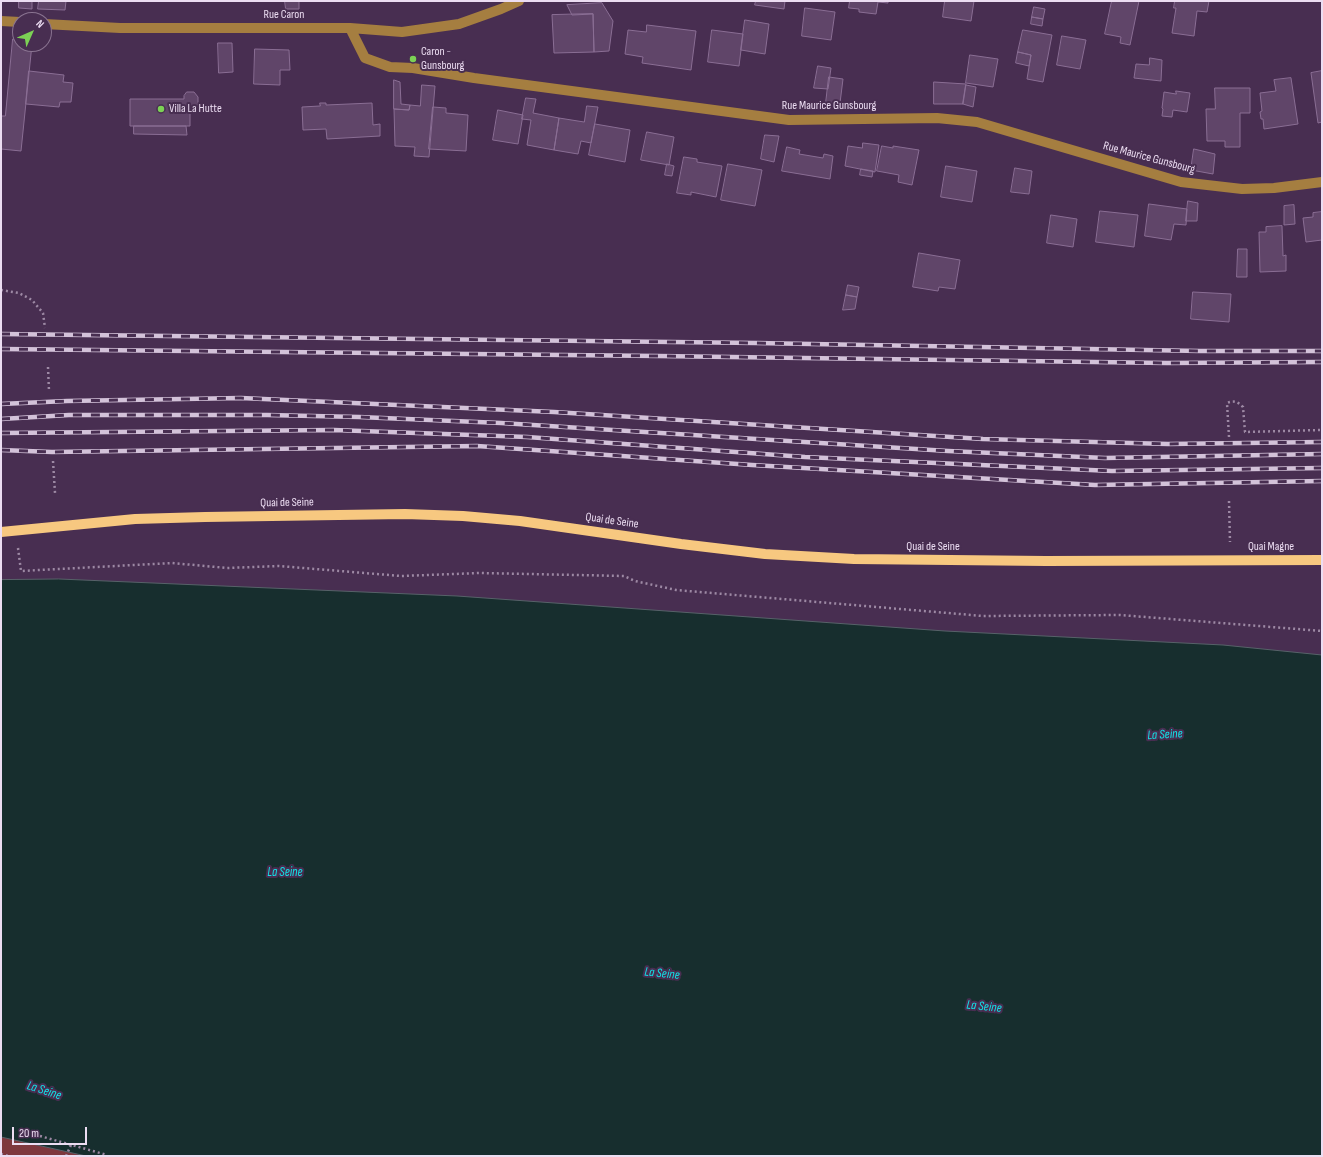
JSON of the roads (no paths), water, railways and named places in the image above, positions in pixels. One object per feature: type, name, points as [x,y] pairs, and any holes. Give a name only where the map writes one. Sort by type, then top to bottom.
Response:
[{"type":"main road","name":"Quai de Seine","points":[[1,532],[135,519],[404,514],[463,516],[513,521],[765,554],[847,559],[1046,561],[1220,560]]},
{"type":"main road","name":"Quai Magne","points":[[1220,560],[1322,560]]},
{"type":"street","name":"Rue Caron","points":[[52,24],[120,28],[350,28],[402,32],[458,24],[502,9],[519,1]]},
{"type":"street","points":[[1,21],[12,22]]},
{"type":"street","name":"Rue Maurice Gunsbourg","points":[[350,28],[365,58],[390,67],[413,68],[482,79],[789,120],[937,118],[976,122],[1181,182],[1242,189],[1274,188],[1322,182]]},
{"type":"water","name":"La Seine","points":[[59,579],[457,596],[945,631],[1223,645],[1322,655],[1322,1156],[86,1156],[1,1137],[1,580]]},
{"type":"railway","points":[[1,334],[756,343],[1200,351],[1322,351]]},
{"type":"railway","points":[[1,349],[1167,363],[1322,362]]},
{"type":"railway","points":[[1,404],[67,401],[241,398],[554,412],[983,439],[1168,444],[1322,442]]},
{"type":"railway","points":[[1,419],[69,415],[267,415],[359,417],[501,423],[948,451],[1105,458],[1322,454]]},
{"type":"railway","points":[[1,433],[334,430],[527,437],[805,457],[1112,471],[1322,468]]},
{"type":"railway","points":[[1,450],[52,452],[477,446],[752,465],[1095,485],[1322,481]]},
{"type":"place","name":"Caron - Gunsbourg","points":[[413,59]]},
{"type":"place","name":"Villa La Hutte","points":[[161,109]]}]
